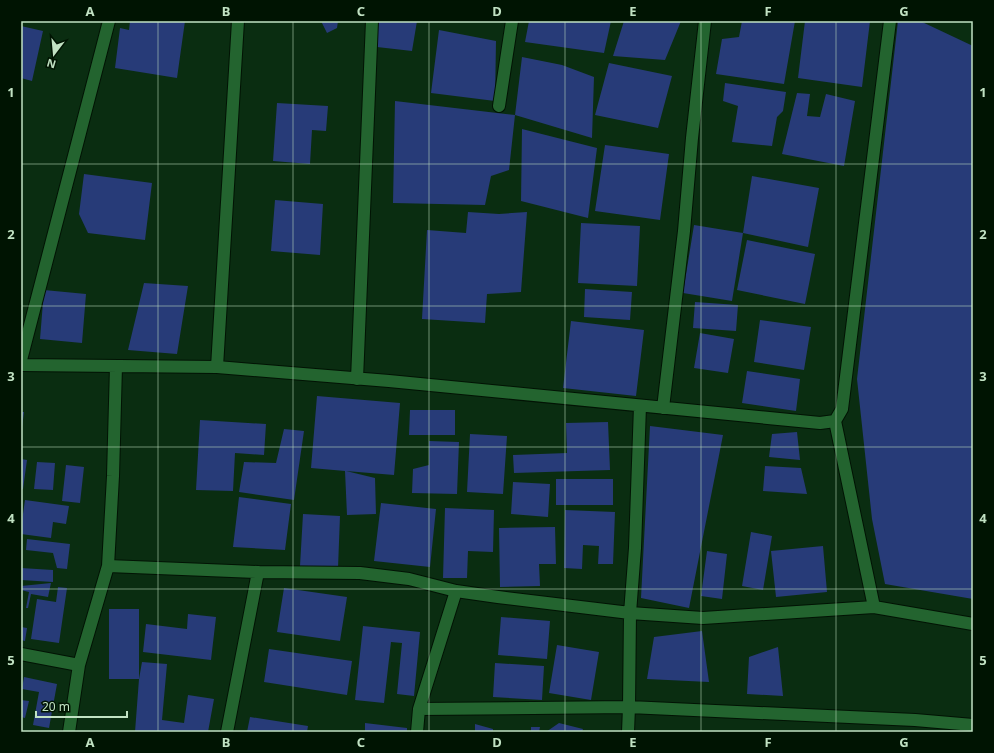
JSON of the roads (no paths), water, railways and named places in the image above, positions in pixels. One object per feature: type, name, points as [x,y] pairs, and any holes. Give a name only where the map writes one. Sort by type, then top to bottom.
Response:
[{"type":"street","points":[[21,360],[109,21]]},
{"type":"street","points":[[217,367],[238,21]]},
{"type":"street","points":[[357,379],[372,21]]},
{"type":"street","points":[[499,106],[512,21]]},
{"type":"street","points":[[663,408],[684,231],[692,138],[705,21]]},
{"type":"street","points":[[874,607],[835,420],[842,409],[890,21]]},
{"type":"street","points":[[21,365],[217,367],[820,423],[835,420]]},
{"type":"street","points":[[69,732],[79,665],[108,566],[113,476],[116,366]]},
{"type":"street","points":[[628,732],[630,707],[630,613],[635,540],[640,406]]},
{"type":"street","points":[[108,566],[258,572],[360,573],[409,579],[456,591],[498,597],[630,613],[703,618],[874,607],[973,624]]},
{"type":"street","points":[[227,732],[258,572]]},
{"type":"street","points":[[417,732],[419,709],[456,591]]},
{"type":"street","points":[[21,654],[79,665]]},
{"type":"street","points":[[419,709],[630,707],[915,720],[973,725]]}]
